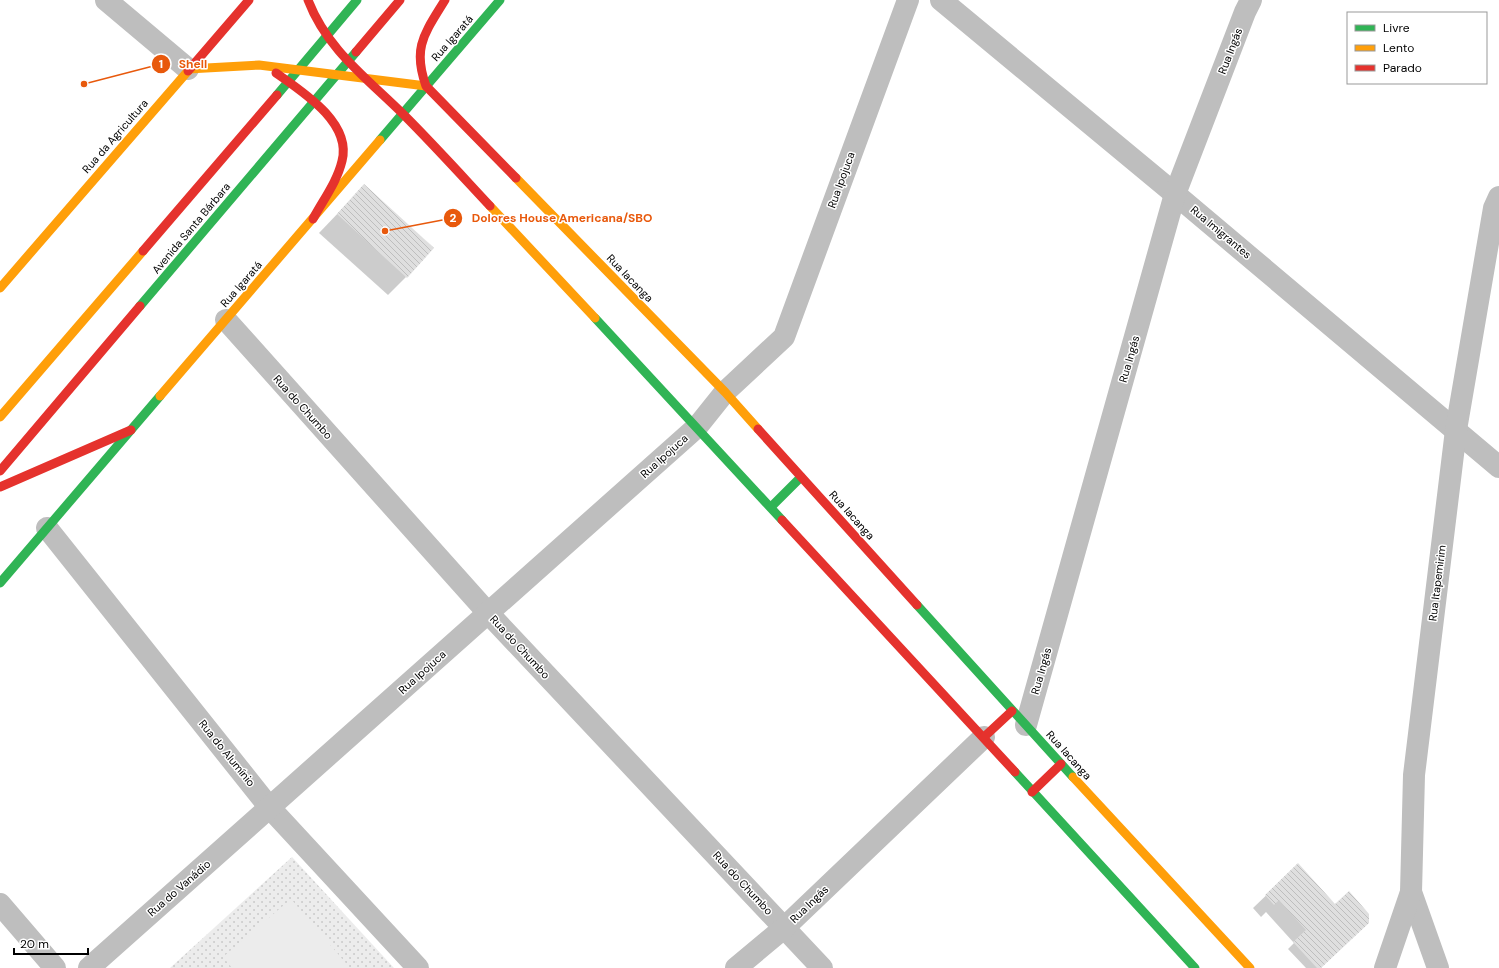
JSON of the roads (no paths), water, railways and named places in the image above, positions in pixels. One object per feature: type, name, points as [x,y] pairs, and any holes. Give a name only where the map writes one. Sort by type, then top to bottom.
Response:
[{"type":"main road","name":"Rua da Agricultura","points":[[0,288],[249,0]]},
{"type":"main road","points":[[308,0],[311,10],[326,35],[348,61],[403,114],[697,427],[984,737],[1032,792],[1196,968]]},
{"type":"main road","name":"Avenida Santa Bárbara","points":[[0,417],[357,0]]},
{"type":"main road","name":"Avenida Santa Bárbara","points":[[0,470],[400,0]]},
{"type":"main road","points":[[188,69],[259,65],[426,86],[421,73],[419,58],[421,41],[445,0]]},
{"type":"main road","name":"Rua Igaratá","points":[[0,583],[500,0]]},
{"type":"main road","points":[[259,65],[276,73],[314,102],[335,122],[342,133],[345,144],[340,169],[313,218]]},
{"type":"main road","name":"Rua Iacanga","points":[[426,86],[725,392],[1019,718],[1250,968]]},
{"type":"main road","points":[[0,487],[131,430]]},
{"type":"main road","points":[[771,507],[801,477]]},
{"type":"main road","points":[[984,737],[1019,718]]},
{"type":"main road","points":[[1032,792],[1062,764]]},
{"type":"street","points":[[106,0],[188,69]]},
{"type":"street","name":"Rua Ipojuca","points":[[270,808],[697,427],[725,392],[784,337],[908,0]]},
{"type":"street","name":"Rua Imigrantes","points":[[941,0],[1175,194],[1499,467]]},
{"type":"street","name":"Rua Ingás","points":[[1019,718],[1175,194],[1245,12],[1251,0]]},
{"type":"street","name":"Rua Itapemirim","points":[[1385,968],[1412,892],[1414,776],[1456,430],[1494,208],[1499,197]]},
{"type":"street","name":"Rua do Chumbo","points":[[226,320],[488,613],[822,968]]},
{"type":"street","name":"Rua do Alumínio","points":[[47,528],[270,808],[418,968]]},
{"type":"street","name":"Rua Ingás","points":[[736,968],[785,927],[984,737]]},
{"type":"street","name":"Rua do Vanádio","points":[[89,968],[270,808]]},
{"type":"street","points":[[1412,892],[1438,968]]},
{"type":"street","points":[[0,904],[55,968]]},
{"type":"place","name":"Shell","points":[[84,84]]},
{"type":"place","name":"Dolores House Americana/SBO","points":[[385,231]]}]
